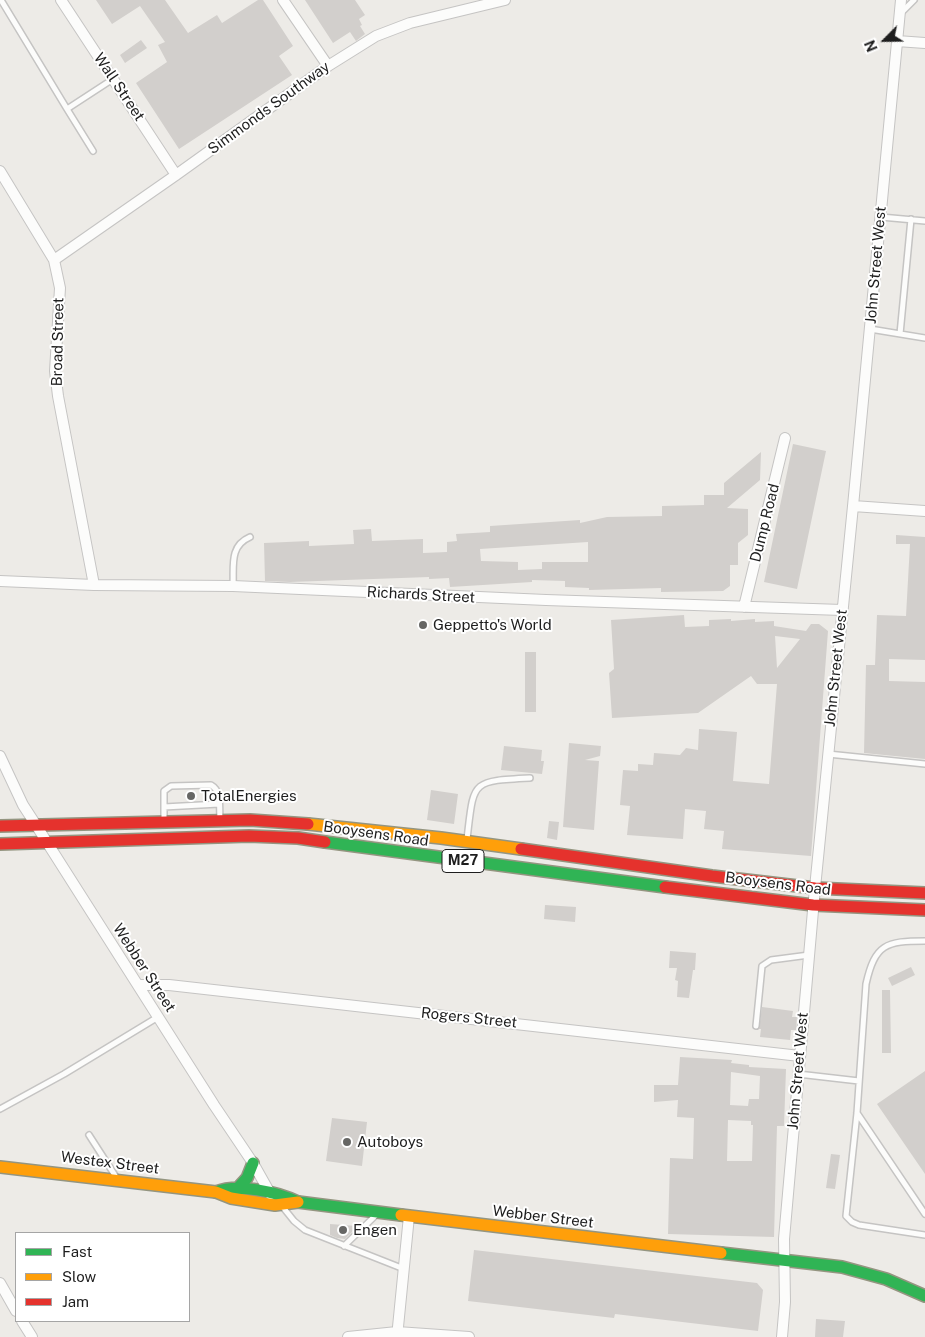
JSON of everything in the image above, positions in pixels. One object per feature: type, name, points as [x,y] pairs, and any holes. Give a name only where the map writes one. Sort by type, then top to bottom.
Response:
[{"type":"main road","name":"Booysens Road","points":[[0,826],[285,821],[467,842],[712,876],[815,888],[925,893]]},
{"type":"main road","name":"Booysens Road","points":[[0,844],[249,836],[298,838],[558,874],[814,904],[925,910]]},
{"type":"main road","points":[[237,1189],[247,1178],[253,1163]]},
{"type":"main road","name":"Westex Street","points":[[0,1167],[118,1179],[216,1192],[231,1198],[278,1205]]},
{"type":"main road","name":"Westex Street","points":[[216,1192],[226,1188],[270,1192]]},
{"type":"main road","name":"Webber Street","points":[[270,1192],[283,1195],[298,1202]]},
{"type":"main road","name":"Webber Street","points":[[278,1205],[298,1202],[784,1260],[851,1270],[886,1279],[925,1296]]},
{"type":"street","name":"Wall Street","points":[[61,0],[176,175]]},
{"type":"street","points":[[283,0],[328,66]]},
{"type":"street","name":"Simmonds Southway","points":[[54,260],[328,66],[376,36],[392,29],[506,0]]},
{"type":"street","name":"John Street West","points":[[782,1337],[785,1302],[784,1239],[798,1074],[901,0]]},
{"type":"street","points":[[897,41],[925,44]]},
{"type":"street","name":"Broad Street","points":[[0,172],[54,260],[60,288],[55,371],[58,396],[94,585]]},
{"type":"street","name":"Dump Road","points":[[744,607],[785,438]]},
{"type":"street","points":[[853,506],[925,511]]},
{"type":"street","name":"Richards Street","points":[[0,581],[94,585],[233,586],[546,600],[842,610]]},
{"type":"street","name":"Webber Street","points":[[0,756],[23,805],[46,843],[253,1163],[278,1205]]},
{"type":"street","name":"Rogers Street","points":[[138,985],[169,985],[800,1056]]},
{"type":"street","points":[[397,1334],[409,1216]]},
{"type":"street","points":[[0,1283],[15,1309]]},
{"type":"street","points":[[23,1322],[32,1337]]},
{"type":"street","points":[[348,1337],[397,1334],[469,1337]]},
{"type":"lane","points":[[1,0],[93,151]]},
{"type":"lane","points":[[900,14],[914,0]]},
{"type":"lane","points":[[67,109],[113,79]]},
{"type":"lane","points":[[880,217],[925,221]]},
{"type":"lane","points":[[900,334],[911,219]]},
{"type":"lane","points":[[870,329],[925,338]]},
{"type":"lane","points":[[233,586],[236,549],[243,540],[250,536]]},
{"type":"lane","points":[[828,754],[925,764]]},
{"type":"lane","points":[[467,842],[472,799],[477,789],[485,783],[494,780],[530,778]]},
{"type":"lane","points":[[164,823],[164,791],[171,786],[211,785],[216,788],[220,821]]},
{"type":"lane","points":[[164,807],[219,804]]},
{"type":"lane","points":[[925,941],[906,941],[883,948],[870,965],[866,984],[857,1113],[846,1216],[852,1222],[859,1225],[925,1235]]},
{"type":"lane","points":[[756,1026],[762,966],[771,960],[809,955]]},
{"type":"lane","points":[[0,1109],[64,1074],[158,1017]]},
{"type":"lane","points":[[798,1074],[859,1081]]},
{"type":"lane","points":[[857,1113],[925,1214]]},
{"type":"lane","points":[[89,1135],[118,1179]]},
{"type":"lane","points":[[278,1205],[305,1230],[404,1269]]},
{"type":"lane","points":[[344,1246],[378,1212]]},
{"type":"building","points":[[96,0],[165,0],[188,33],[217,15],[222,23],[258,0],[263,0],[293,46],[279,56],[292,75],[179,149],[136,83],[167,62],[158,45],[165,42],[140,6],[112,24]]},
{"type":"building","points":[[305,0],[355,0],[365,15],[359,19],[362,25],[360,26],[365,34],[356,41],[350,32],[333,43]]},
{"type":"building","points":[[141,40],[147,48],[125,63],[120,55]]},
{"type":"building","points":[[793,444],[826,451],[797,589],[764,582]]},
{"type":"building","points":[[761,452],[760,480],[727,508],[748,509],[748,535],[738,543],[738,565],[730,565],[730,586],[723,591],[661,592],[661,588],[589,590],[589,588],[565,587],[565,581],[532,580],[532,582],[450,587],[449,578],[429,579],[429,577],[290,582],[265,581],[264,543],[309,541],[309,546],[354,544],[353,530],[371,529],[372,541],[423,539],[423,553],[447,552],[447,542],[457,541],[456,534],[490,532],[490,526],[580,520],[580,523],[607,517],[662,516],[662,506],[704,505],[704,495],[724,495],[724,483]],"holes":[[[588,542],[588,562],[542,562],[542,569],[518,570],[518,562],[481,561],[480,549]]]},
{"type":"building","points":[[896,535],[925,537],[925,660],[889,659],[889,681],[925,682],[925,759],[864,753],[866,665],[875,665],[877,615],[906,616],[910,544],[896,544]]},
{"type":"building","points":[[684,615],[685,627],[709,626],[709,620],[755,619],[755,622],[774,621],[774,626],[806,631],[811,624],[819,624],[828,631],[811,856],[722,849],[724,831],[704,829],[706,811],[685,809],[683,839],[627,835],[630,806],[620,805],[623,770],[638,771],[638,764],[653,765],[654,753],[680,755],[686,748],[698,750],[699,729],[737,732],[733,781],[769,784],[777,684],[757,684],[751,676],[698,713],[612,718],[609,673],[614,669],[611,620]],"holes":[[[775,636],[800,639],[777,668]]]},
{"type":"building","points":[[525,652],[536,652],[536,712],[525,712]]},
{"type":"building","points":[[569,743],[601,746],[600,756],[585,760],[599,761],[594,830],[563,827]]},
{"type":"building","points":[[504,746],[542,750],[541,761],[544,761],[542,774],[501,770]]},
{"type":"building","points":[[431,790],[458,794],[454,824],[427,820]]},
{"type":"building","points":[[549,821],[559,822],[557,840],[547,838]]},
{"type":"building","points":[[545,905],[576,907],[575,922],[544,919]]},
{"type":"building","points":[[670,951],[696,953],[695,970],[693,970],[689,998],[677,997],[678,981],[675,980],[677,968],[669,968]]},
{"type":"building","points":[[911,967],[915,975],[892,986],[888,978]]},
{"type":"building","points":[[882,990],[890,990],[891,1053],[882,1053]]},
{"type":"building","points":[[762,1007],[793,1011],[792,1017],[797,1017],[796,1030],[791,1030],[790,1040],[760,1037],[761,1029],[759,1029]]},
{"type":"building","points":[[680,1057],[732,1060],[731,1063],[749,1065],[749,1067],[786,1069],[784,1126],[777,1126],[774,1237],[668,1234],[670,1158],[693,1159],[694,1118],[677,1117],[678,1100],[654,1102],[654,1085],[678,1085]],"holes":[[[731,1072],[760,1076],[759,1099],[749,1099],[748,1106],[730,1105]],[[728,1120],[751,1121],[751,1125],[753,1125],[752,1161],[727,1161]]]},
{"type":"building","points":[[925,1071],[925,1174],[877,1104]]},
{"type":"building","name":"Autoboys","points":[[332,1118],[367,1122],[362,1166],[326,1161]]},
{"type":"building","points":[[831,1154],[840,1155],[835,1189],[826,1188]]},
{"type":"building","name":"Engen","points":[[330,1224],[357,1227],[345,1239],[330,1235]]},
{"type":"building","points":[[474,1250],[757,1283],[763,1290],[758,1331],[615,1314],[614,1318],[468,1301]]},
{"type":"building","points":[[816,1319],[845,1321],[843,1337],[815,1337]]},
{"type":"traffic: fast","points":[[325,842],[665,887]]},
{"type":"traffic: fast","points":[[237,1189],[247,1178],[253,1163]]},
{"type":"traffic: fast","points":[[216,1192],[235,1188],[257,1190],[298,1202],[401,1215]]},
{"type":"traffic: fast","points":[[721,1253],[842,1267],[886,1279],[925,1296]]},
{"type":"traffic: slow","points":[[308,824],[441,838],[521,849]]},
{"type":"traffic: slow","points":[[0,1167],[216,1192],[231,1198],[275,1205],[298,1202]]},
{"type":"traffic: slow","points":[[401,1215],[721,1253]]},
{"type":"traffic: jam","points":[[0,826],[250,820],[308,824]]},
{"type":"traffic: jam","points":[[0,844],[249,836],[298,838],[325,842]]},
{"type":"traffic: jam","points":[[521,849],[712,876],[815,888],[925,893]]},
{"type":"traffic: jam","points":[[665,887],[813,905],[925,910]]},
{"type":"place","name":"Geppetto's World","points":[[423,625]]},
{"type":"place","name":"TotalEnergies","points":[[191,796]]},
{"type":"place","name":"Autoboys","points":[[347,1142]]},
{"type":"place","name":"Engen","points":[[343,1230]]}]
